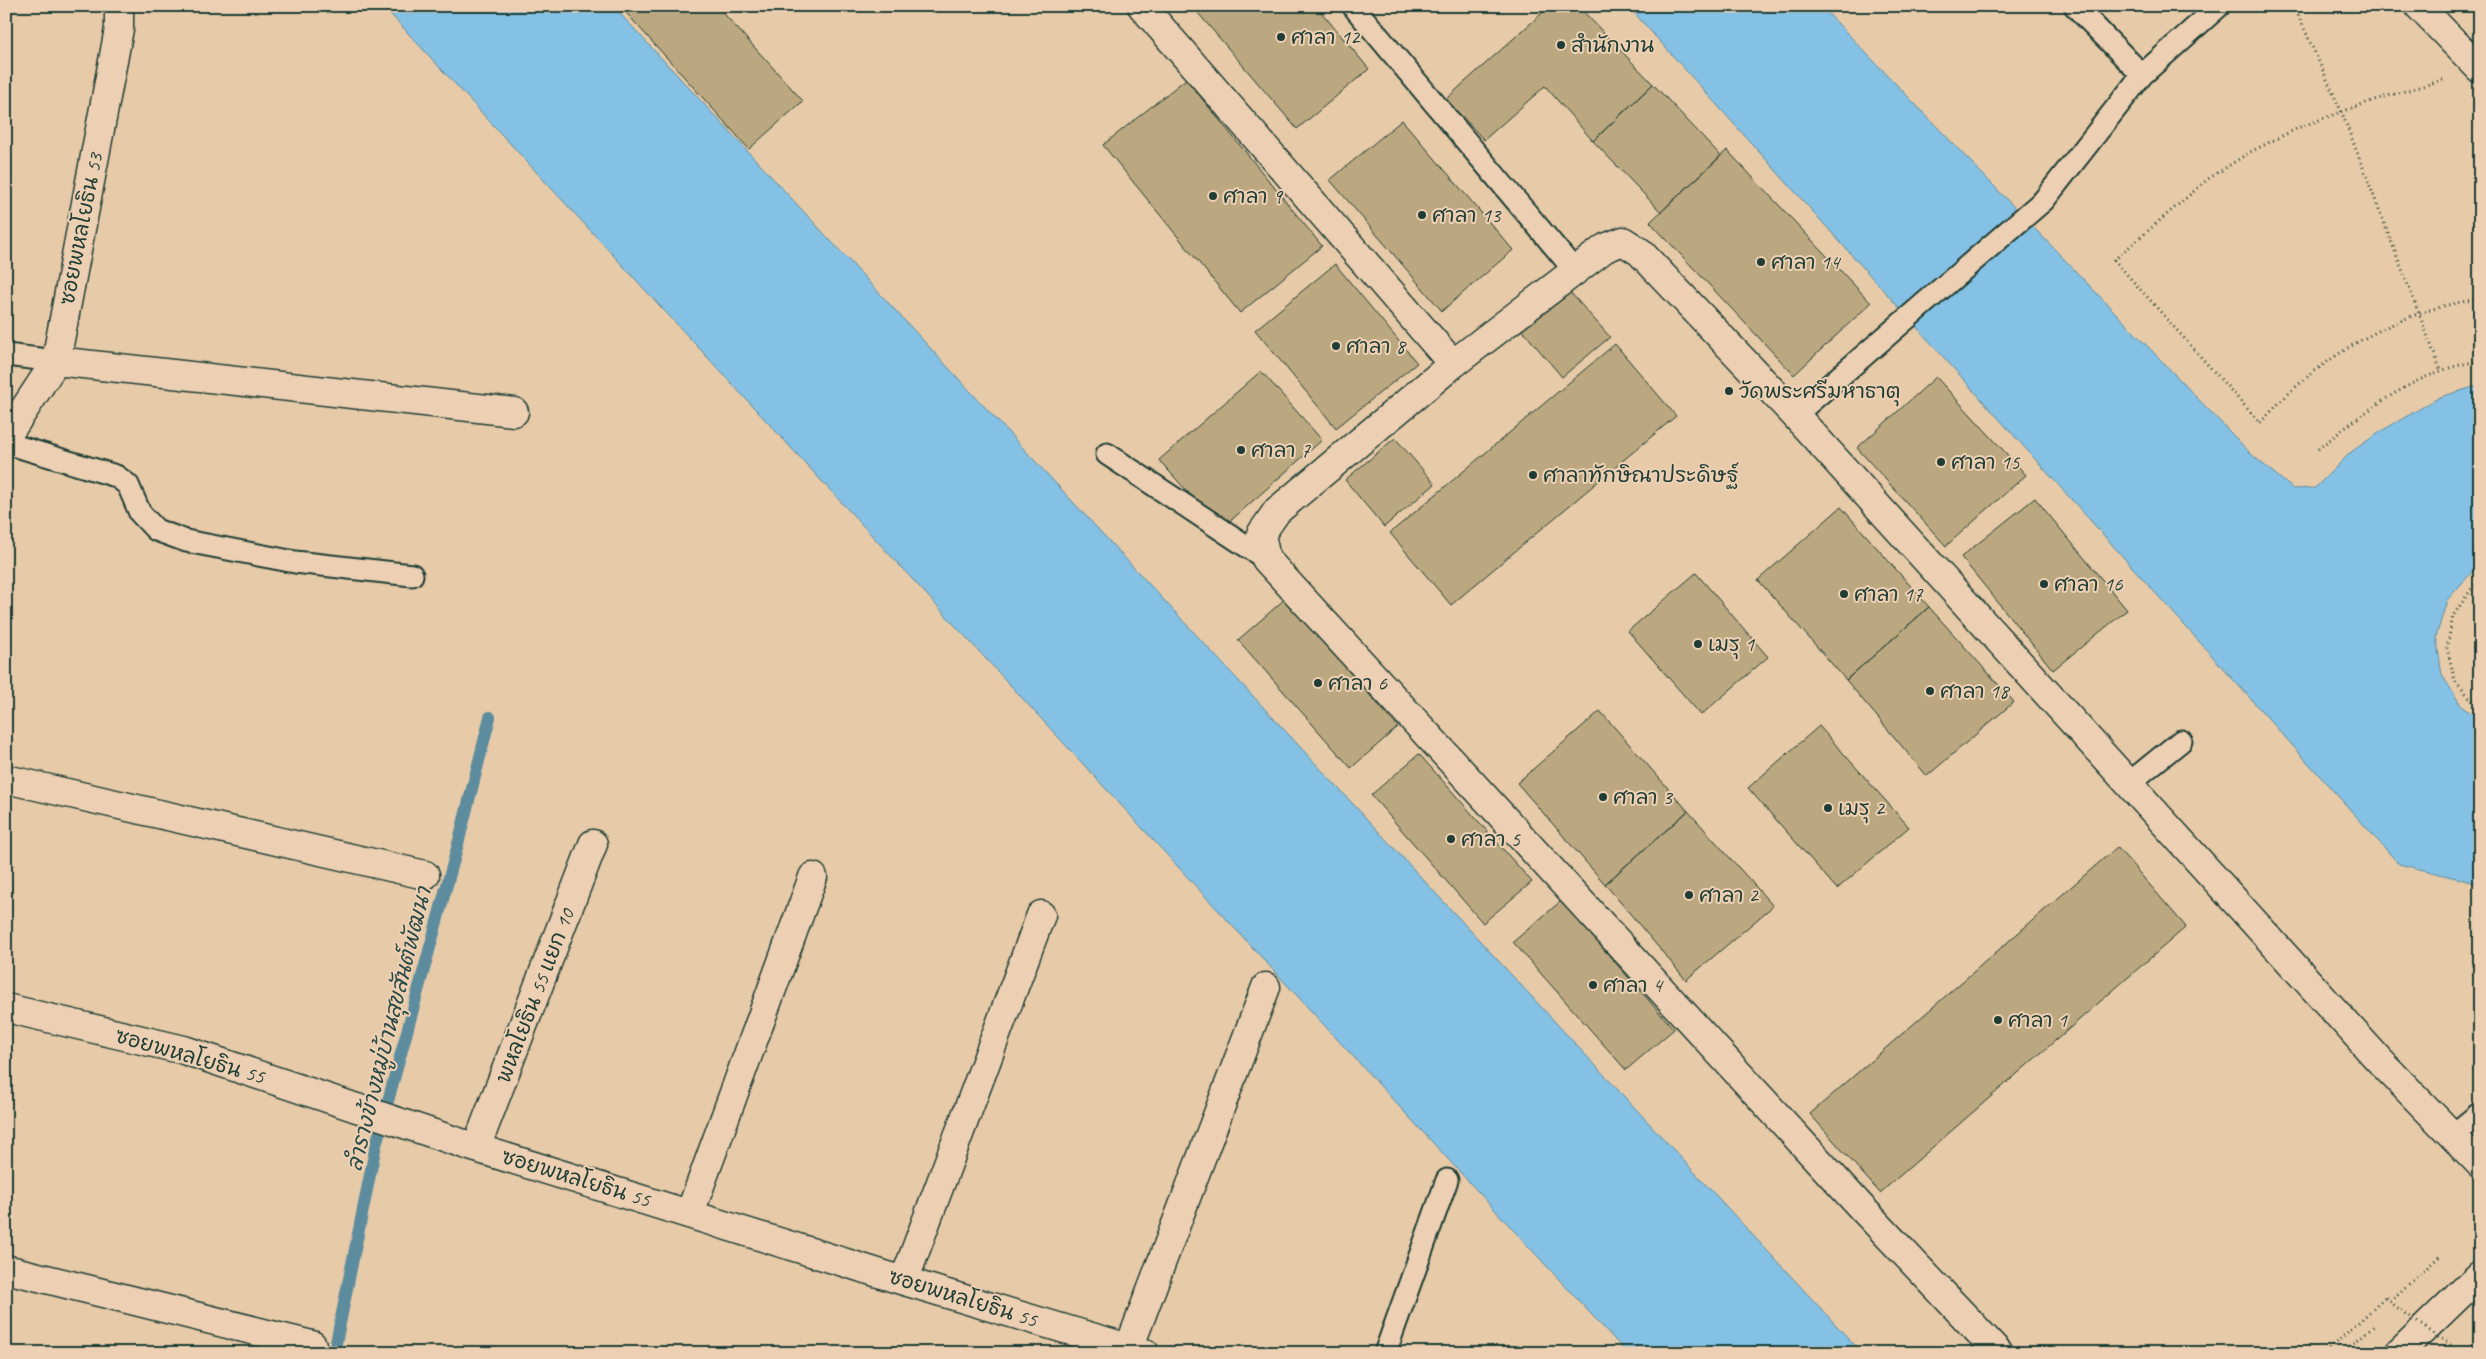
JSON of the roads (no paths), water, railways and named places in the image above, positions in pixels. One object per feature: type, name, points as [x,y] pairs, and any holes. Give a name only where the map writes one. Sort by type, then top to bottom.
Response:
[{"type":"street","name":"ซอยพหลโยธิน 53","points":[[6,437],[56,361],[119,29],[119,6]]},
{"type":"street","points":[[1142,6],[1453,364]]},
{"type":"street","points":[[2419,6],[2479,68]]},
{"type":"street","points":[[1999,1353],[1860,1206],[1266,560],[1261,534],[1277,511],[1453,364],[1605,248],[1623,240],[1640,252],[1795,415],[2380,1060],[2480,1164]]},
{"type":"street","points":[[56,361],[514,412]]},
{"type":"street","points":[[6,779],[425,875]]},
{"type":"street","name":"พหลโยธิน 55 แยก 10","points":[[476,1148],[593,844]]},
{"type":"street","points":[[690,1213],[813,877]]},
{"type":"street","points":[[904,1281],[1041,915]]},
{"type":"street","points":[[1137,1350],[1266,987]]},
{"type":"street","name":"ซอยพหลโยธิน 55","points":[[6,1008],[184,1050],[383,1115],[476,1148],[904,1281],[1137,1350]]},
{"type":"street","points":[[6,1268],[312,1344]]},
{"type":"street","points":[[2399,1353],[2480,1275]]},
{"type":"lane","points":[[1353,6],[1575,271]]},
{"type":"lane","points":[[2075,6],[2142,75]]},
{"type":"lane","points":[[1795,415],[2044,200],[2142,75],[2219,6]]},
{"type":"lane","points":[[6,356],[56,361]]},
{"type":"lane","points":[[6,443],[116,476],[128,485],[140,513],[156,530],[186,541],[295,562],[412,575]]},
{"type":"lane","points":[[1107,454],[1266,560]]},
{"type":"lane","points":[[2128,784],[2181,741]]},
{"type":"lane","points":[[2453,1135],[2480,1113]]},
{"type":"lane","points":[[1385,1353],[1447,1180]]},
{"type":"water","points":[[383,6],[613,6],[1862,1353],[1627,1353]]},
{"type":"water","points":[[1628,6],[1821,6],[2252,455],[2293,489],[2315,488],[2351,452],[2383,430],[2440,397],[2480,385],[2480,568],[2473,571],[2447,600],[2436,637],[2442,675],[2462,707],[2480,719],[2480,884],[2399,864]]},
{"type":"waterway","name":"ลำรางข้างหมู่บ้านสุขสันต์พัฒนา","points":[[334,1353],[376,1145],[456,852],[490,717]]},
{"type":"place","name":"ศาลา 12","points":[[1281,37]]},
{"type":"place","name":"สำนักงาน","points":[[1561,45]]},
{"type":"place","name":"ศาลา 9","points":[[1213,196]]},
{"type":"place","name":"ศาลา 13","points":[[1422,215]]},
{"type":"place","name":"ศาลา 14","points":[[1761,262]]},
{"type":"place","name":"ศาลา 8","points":[[1336,346]]},
{"type":"place","name":"วัดพระศรีมหาธาตุ","points":[[1729,391]]},
{"type":"place","name":"ศาลา 7","points":[[1241,450]]},
{"type":"place","name":"ศาลา 15","points":[[1941,462]]},
{"type":"place","name":"ศาลาทักษิณาประดิษฐ์","points":[[1533,475]]},
{"type":"place","name":"ศาลา 16","points":[[2044,584]]},
{"type":"place","name":"ศาลา 17","points":[[1844,594]]},
{"type":"place","name":"เมรุ 1","points":[[1698,644]]},
{"type":"place","name":"ศาลา 6","points":[[1318,683]]},
{"type":"place","name":"ศาลา 18","points":[[1930,691]]},
{"type":"place","name":"ศาลา 3","points":[[1603,797]]},
{"type":"place","name":"เมรุ 2","points":[[1828,808]]},
{"type":"place","name":"ศาลา 5","points":[[1451,839]]},
{"type":"place","name":"ศาลา 2","points":[[1689,895]]},
{"type":"place","name":"ศาลา 4","points":[[1593,985]]},
{"type":"place","name":"ศาลา 1","points":[[1998,1020]]}]
